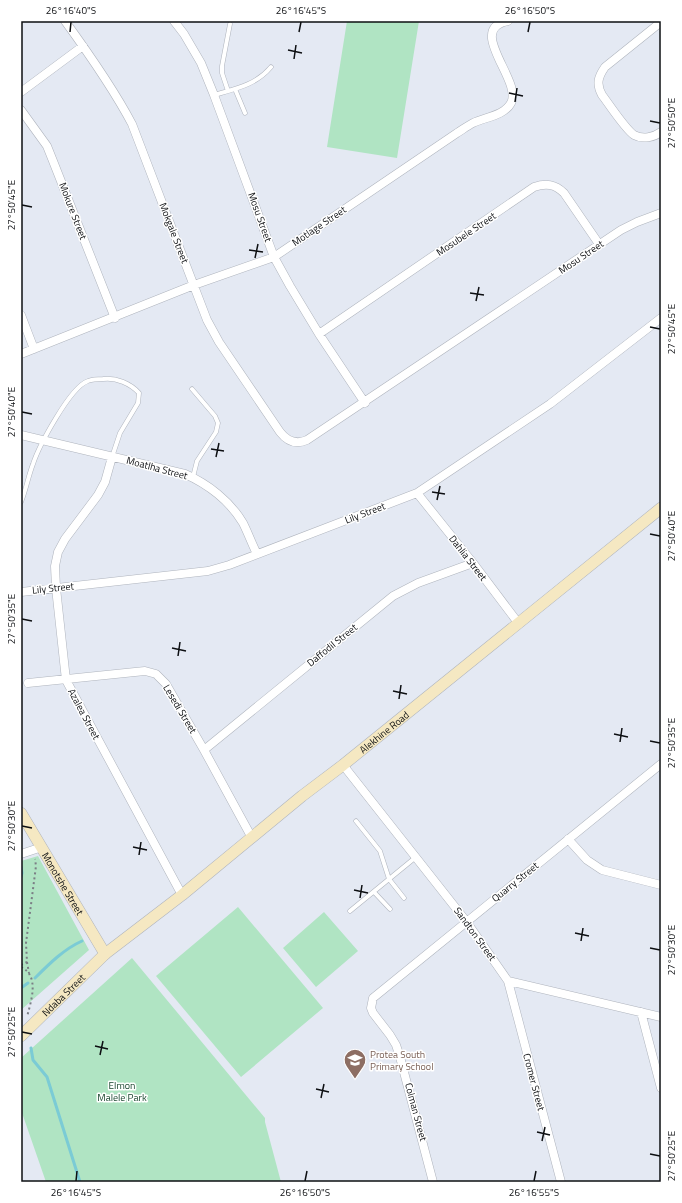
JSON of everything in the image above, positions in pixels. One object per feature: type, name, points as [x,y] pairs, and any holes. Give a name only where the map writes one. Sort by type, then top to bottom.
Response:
[{"type":"street","name":"Mokgale Street","points":[[65,21],[83,46],[132,124],[207,320],[219,342],[280,432],[290,440]]},
{"type":"street","name":"Mosu Street","points":[[174,21],[184,34],[200,63],[214,95],[274,256],[319,334],[365,403]]},
{"type":"street","name":"Motlage Street","points":[[21,354],[115,318],[194,285],[274,256],[457,133],[474,123],[497,114],[507,108],[512,102],[513,90],[492,42],[492,32],[496,26],[502,22],[508,21]]},
{"type":"street","points":[[661,22],[605,67],[598,82],[598,88],[634,135],[650,137],[661,132]]},
{"type":"street","points":[[21,92],[83,46]]},
{"type":"street","name":"Mokure Street","points":[[21,110],[47,146],[115,318]]},
{"type":"street","name":"Mosubele Street","points":[[319,334],[540,185],[549,184],[558,187],[564,193],[599,244]]},
{"type":"street","name":"Mosu Street","points":[[290,440],[298,443],[307,440],[365,403],[599,244],[637,222],[661,213]]},
{"type":"street","points":[[21,314],[34,349]]},
{"type":"street","name":"Lily Street","points":[[21,592],[208,571],[229,565],[417,493],[550,404],[661,318]]},
{"type":"street","name":"Moatlha Street","points":[[21,435],[185,474],[200,481],[214,491],[229,505],[242,522],[257,554]]},
{"type":"street","name":"Azalea Street","points":[[112,456],[105,482],[98,496],[65,539],[58,552],[56,566],[56,588],[66,680],[182,895]]},
{"type":"street","name":"Dahlia Street","points":[[417,493],[519,624]]},
{"type":"street","name":"Alekhine Road","points":[[105,954],[182,895],[302,796],[519,624],[661,508]]},
{"type":"street","name":"Daffodil Street","points":[[204,750],[394,596],[418,583],[473,563]]},
{"type":"street","name":"Lesedi Street","points":[[28,683],[146,671],[156,674],[166,684],[252,838]]},
{"type":"street","name":"Quarry Street","points":[[371,1003],[377,994],[661,764]]},
{"type":"street","name":"Sandton Street","points":[[343,765],[466,921],[508,981]]},
{"type":"street","name":"Monotshe Street","points":[[21,812],[38,848],[105,954]]},
{"type":"street","points":[[568,839],[587,860],[602,870],[661,885]]},
{"type":"street","points":[[21,854],[38,848]]},
{"type":"street","name":"Ndaba Street","points":[[21,1036],[105,954]]},
{"type":"street","points":[[508,981],[661,1017]]},
{"type":"street","name":"Cromer Street","points":[[508,981],[561,1182]]},
{"type":"street","name":"Colman Street","points":[[371,1003],[373,1013],[396,1045],[433,1182]]},
{"type":"street","points":[[641,1012],[661,1088]]},
{"type":"lane","points":[[228,91],[222,73],[223,57],[230,24]]},
{"type":"lane","points":[[214,95],[256,81],[271,67]]},
{"type":"lane","points":[[235,89],[245,113]]},
{"type":"lane","points":[[21,502],[33,462],[44,440],[61,410],[80,386],[88,381],[108,378],[117,379],[135,388],[139,393],[140,398],[138,403],[120,433],[112,456]]},
{"type":"lane","points":[[192,389],[215,416],[218,423],[216,432],[197,460],[193,478]]},
{"type":"lane","points":[[356,821],[380,852],[389,879],[404,898]]},
{"type":"lane","points":[[350,911],[416,857]]},
{"type":"lane","points":[[374,892],[390,909]]},
{"type":"path","points":[[31,1026],[26,1020],[32,990],[32,982],[27,962],[26,944],[38,848]]},
{"type":"path","points":[[27,962],[21,966],[29,973]]},
{"type":"green space","points":[[347,21],[419,21],[397,158],[327,147]]},
{"type":"green space","points":[[38,856],[89,950],[21,1010],[21,861]]},
{"type":"green space","points":[[238,907],[323,1008],[241,1077],[156,976]]},
{"type":"green space","points":[[324,912],[358,951],[316,987],[283,948]]},
{"type":"green space","name":"Elmon Malele Park","points":[[132,958],[265,1118],[281,1182],[46,1182],[21,1110],[21,1058]]},
{"type":"waterway","points":[[21,867],[21,877]]},
{"type":"waterway","points":[[35,978],[51,962],[75,944],[82,941]]},
{"type":"waterway","points":[[21,988],[28,983]]},
{"type":"waterway","points":[[31,1048],[33,1060],[47,1077],[80,1182]]},
{"type":"place","name":"Protea South Primary School","points":[[355,1080]]}]
